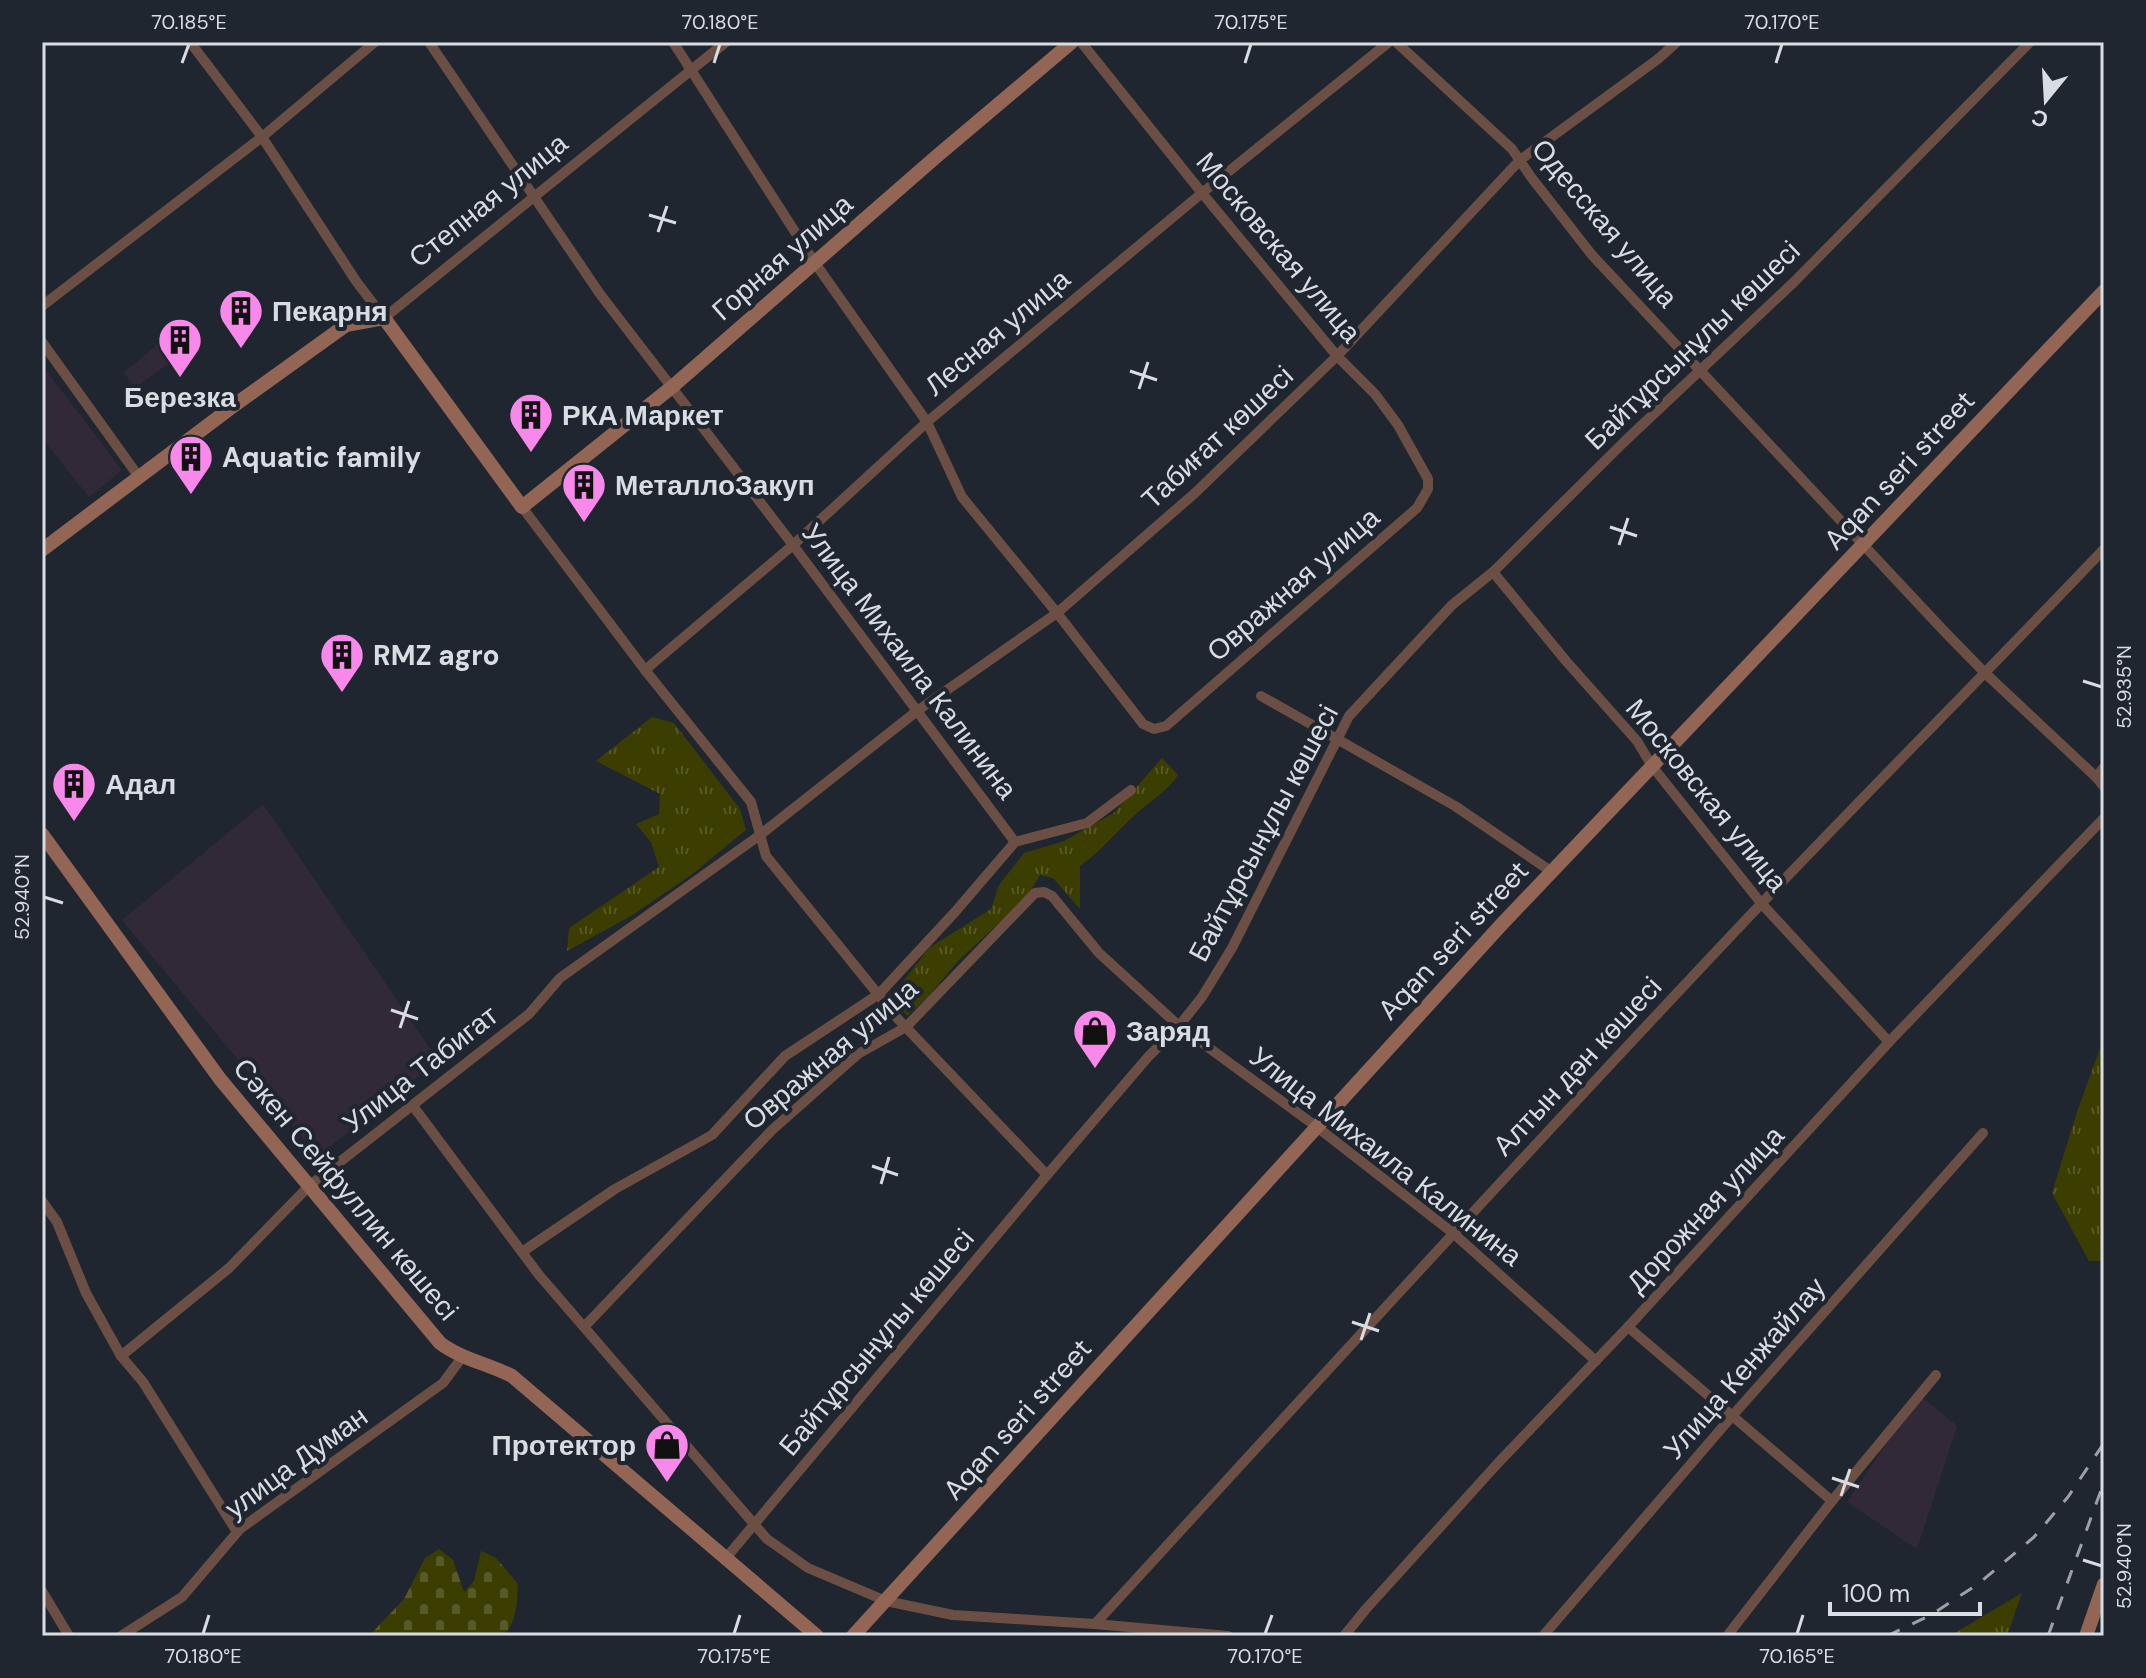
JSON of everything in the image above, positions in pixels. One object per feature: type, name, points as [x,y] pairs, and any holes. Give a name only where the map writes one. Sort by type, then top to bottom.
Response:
[{"type":"street","points":[[190,42],[262,137],[356,281],[522,507],[645,670],[751,802],[766,856],[906,1027],[1047,1175]]},
{"type":"street","points":[[42,306],[262,137],[375,42]]},
{"type":"street","name":"Улица Михаила Калинина","points":[[429,42],[600,294],[1015,842]]},
{"type":"street","points":[[673,42],[815,263],[927,422],[962,497],[1057,613]]},
{"type":"street","name":"Степная улица","points":[[42,550],[346,325],[384,318],[726,42]]},
{"type":"street","name":"Горная улица","points":[[522,507],[672,387],[1072,42]]},
{"type":"street","name":"Московская улица","points":[[1081,42],[1337,356],[1375,394],[1398,425],[1428,479],[1428,489]]},
{"type":"street","name":"Лесная улица","points":[[645,670],[793,545],[927,422],[1389,42]]},
{"type":"street","name":"Одесская улица","points":[[1396,42],[1512,149],[1592,255],[1986,674],[2104,787]]},
{"type":"street","name":"Табиғат көшесі","points":[[760,835],[917,711],[1057,613],[1195,493],[1337,356],[1520,160],[1677,42]]},
{"type":"street","name":"Байтұрсынұлы көшесі","points":[[726,1558],[1047,1175],[1202,997],[1232,948],[1349,716],[1452,605],[1493,572],[1625,441],[1794,282],[2030,42]]},
{"type":"street","name":"Aqan seri street","points":[[853,1636],[1501,925],[2104,291]]},
{"type":"street","points":[[42,342],[139,477]]},
{"type":"street","name":"Овражная улица","points":[[1057,613],[1143,724],[1154,729],[1166,726],[1417,508],[1428,489]]},
{"type":"street","name":"Алтын дән көшесі","points":[[1095,1624],[1761,903],[2104,549]]},
{"type":"street","name":"Московская улица","points":[[1493,572],[1637,741],[1652,766],[1761,903],[1889,1042]]},
{"type":"street","points":[[1261,696],[1455,806],[1552,872]]},
{"type":"street","points":[[2096,777],[2104,767]]},
{"type":"street","points":[[1015,842],[1087,823],[1131,790]]},
{"type":"street","name":"Дорожная улица","points":[[1344,1636],[1498,1463],[1628,1327],[1889,1042],[2104,818]]},
{"type":"street","name":"Сәкен Сейфуллин көшесі","points":[[42,834],[220,1079],[440,1343],[512,1376],[817,1636]]},
{"type":"street","name":"Улица Табигат","points":[[121,1356],[229,1268],[309,1186],[529,1014],[560,978],[760,835]]},
{"type":"street","name":"Овражная улица","points":[[522,1252],[615,1189],[712,1135],[785,1056],[879,994],[1015,842]]},
{"type":"street","name":"Овражная улица","points":[[584,1327],[772,1130],[858,1054],[906,1027],[1035,893],[1044,892],[1052,896],[1099,953],[1179,1026]]},
{"type":"street","name":"Улица Михаила Калинина","points":[[1179,1026],[1317,1127],[1453,1233],[1596,1361]]},
{"type":"street","points":[[413,1106],[539,1275],[767,1539],[808,1568],[886,1601],[953,1615],[1228,1636]]},
{"type":"street","name":"Улица Кенжайлау","points":[[1543,1636],[1733,1415],[1983,1133]]},
{"type":"street","points":[[42,1201],[57,1222],[86,1293],[121,1356],[143,1382],[237,1532]]},
{"type":"street","points":[[1628,1327],[1832,1501]]},
{"type":"street","name":"улица Думан","points":[[121,1636],[182,1597],[237,1532],[443,1383],[463,1356]]},
{"type":"street","points":[[1727,1636],[1832,1501],[1936,1375]]},
{"type":"street","points":[[2086,1636],[2104,1584]]},
{"type":"street","points":[[42,1591],[69,1636]]},
{"type":"shaded area","points":[[159,343],[173,360],[135,388],[124,373]]},
{"type":"shaded area","points":[[42,365],[122,470],[89,497],[42,438]]},
{"type":"shaded area","points":[[263,804],[438,1060],[318,1156],[122,920]]},
{"type":"shaded area","points":[[1919,1395],[1957,1426],[1917,1549],[1847,1502]]},
{"type":"green space","points":[[652,717],[674,723],[740,809],[746,830],[691,875],[631,916],[567,951],[569,928],[659,867],[651,842],[636,824],[659,814],[660,794],[596,761]]},
{"type":"green space","points":[[1162,758],[1178,775],[1080,866],[1080,909],[1053,878],[1040,875],[1027,897],[959,960],[927,998],[907,1016],[892,996],[929,948],[991,909],[999,885],[1024,853],[1064,841],[1114,813]]},
{"type":"green space","points":[[2104,1037],[2104,1261],[2089,1261],[2052,1193]]},
{"type":"green space","points":[[439,1549],[453,1560],[464,1592],[474,1581],[481,1551],[496,1558],[518,1584],[515,1612],[508,1631],[503,1636],[369,1636],[404,1599],[425,1558]]},
{"type":"green space","points":[[2022,1593],[2007,1636],[1950,1636]]},
{"type":"railway","points":[[1887,1636],[1931,1615],[1978,1584],[2034,1537],[2068,1497],[2104,1443]]},
{"type":"railway","points":[[2048,1636],[2104,1482]]},
{"type":"place","name":"Пекарня","points":[[241,350]]},
{"type":"place","name":"Березка","points":[[180,379]]},
{"type":"place","name":"РКА Маркет","points":[[531,454]]},
{"type":"place","name":"Aquatic family","points":[[191,496]]},
{"type":"place","name":"МеталлоЗакуп","points":[[584,524]]},
{"type":"place","name":"RMZ agro","points":[[342,694]]},
{"type":"place","name":"Адал","points":[[74,823]]},
{"type":"place","name":"Заряд","points":[[1095,1070]]},
{"type":"place","name":"Протектор","points":[[667,1484]]}]
